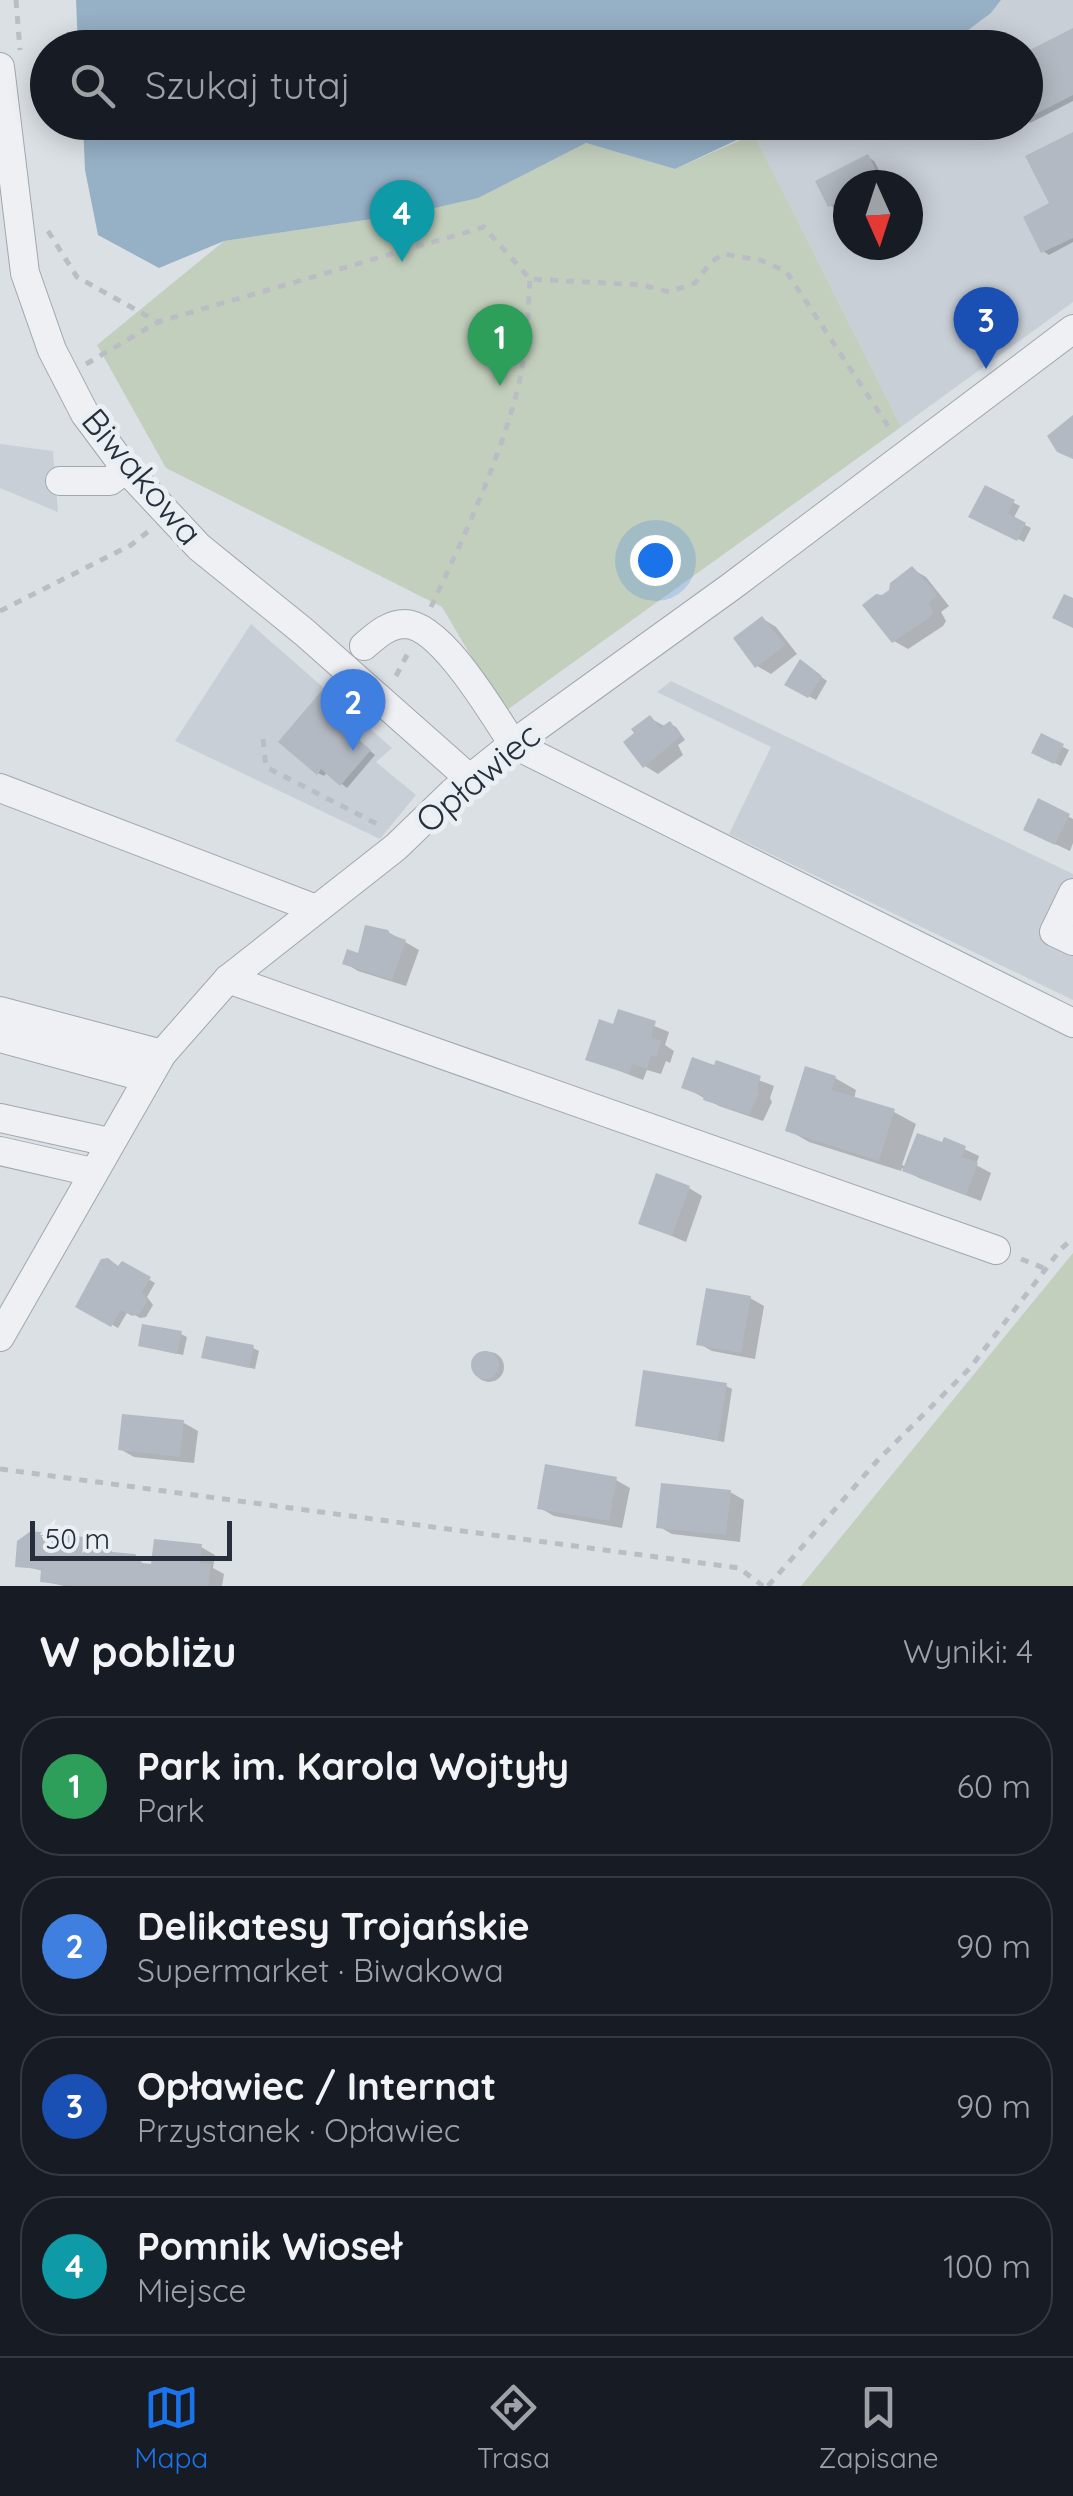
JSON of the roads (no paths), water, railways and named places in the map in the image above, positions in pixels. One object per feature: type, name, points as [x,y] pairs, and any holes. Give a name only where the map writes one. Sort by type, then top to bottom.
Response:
[{"type":"street","name":"Biwakowa","points":[[11,63],[20,246],[36,308],[76,398],[126,468],[199,546],[304,632],[469,778]]},
{"type":"street","name":"Opławiec","points":[[0,1337],[154,1066],[228,979],[406,839],[469,778],[513,744],[1073,329]]},
{"type":"street","points":[[60,480],[110,481],[126,468]]},
{"type":"street","points":[[364,646],[387,628],[402,624],[421,627],[466,677],[513,744],[1073,1022]]},
{"type":"street","points":[[0,788],[316,908]]},
{"type":"street","points":[[1073,892],[1054,932],[1073,942]]},
{"type":"street","points":[[228,979],[996,1250]]},
{"type":"street","points":[[0,1011],[154,1066]]},
{"type":"street","points":[[0,1038],[154,1066]]},
{"type":"street","points":[[0,1118],[109,1142]]},
{"type":"street","points":[[0,1152],[92,1172]]},
{"type":"water","points":[[76,0],[1001,0],[968,30],[77,30]]},
{"type":"water","points":[[84,140],[737,140],[675,169],[586,143],[478,198],[413,213],[224,241],[159,268],[98,235],[85,170]]},
{"type":"place","name":"Pomnik Wioseł","points":[[402,262]]},
{"type":"place","name":"Opławiec / Internat","points":[[986,369]]},
{"type":"place","name":"Park im. Karola Wojtyły","points":[[500,386]]},
{"type":"place","name":"Delikatesy Trojańskie","points":[[353,751]]}]
